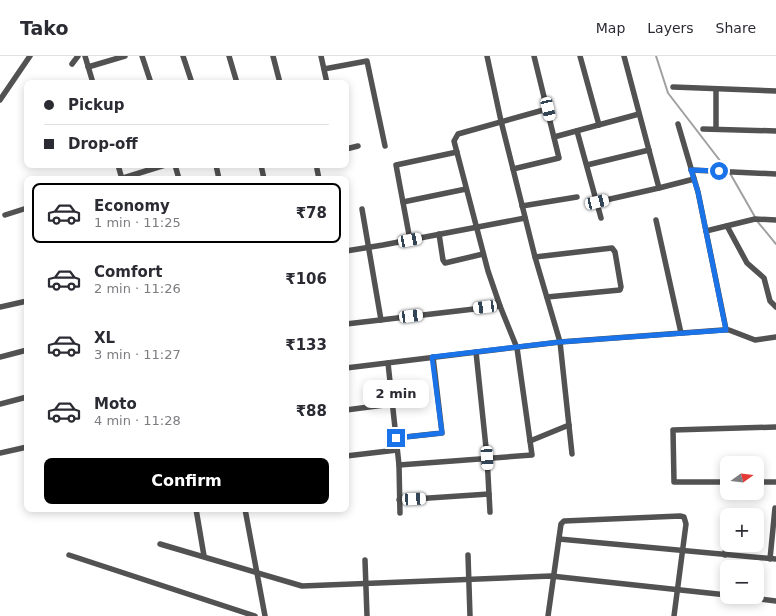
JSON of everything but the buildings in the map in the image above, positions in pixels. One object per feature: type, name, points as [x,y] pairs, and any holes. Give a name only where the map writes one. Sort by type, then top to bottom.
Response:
[{"type":"street","points":[[0,100],[30,56]]},
{"type":"street","points":[[72,64],[78,56]]},
{"type":"street","points":[[84,56],[92,80]]},
{"type":"street","points":[[88,67],[125,56]]},
{"type":"street","points":[[142,56],[150,80]]},
{"type":"street","points":[[183,56],[191,80]]},
{"type":"street","points":[[229,56],[236,80]]},
{"type":"street","points":[[273,56],[279,80]]},
{"type":"street","points":[[321,56],[326,80]]},
{"type":"street","points":[[487,56],[501,121],[525,218],[560,342],[572,454]]},
{"type":"street","points":[[513,169],[559,158],[534,56]]},
{"type":"street","points":[[580,56],[599,125]]},
{"type":"street","points":[[624,56],[659,188]]},
{"type":"street","points":[[324,69],[367,61],[385,146]]},
{"type":"street","points":[[673,87],[776,91]]},
{"type":"street","points":[[716,89],[716,129]]},
{"type":"street","points":[[399,465],[532,455],[517,348],[488,271],[454,141],[458,134],[548,109]]},
{"type":"street","points":[[554,137],[639,114]]},
{"type":"street","points":[[678,124],[694,179],[726,330]]},
{"type":"street","points":[[703,129],[776,131]]},
{"type":"street","points":[[577,131],[601,218]]},
{"type":"street","points":[[349,148],[358,146]]},
{"type":"street","points":[[587,165],[649,150]]},
{"type":"street","points":[[410,240],[396,165],[457,152]]},
{"type":"street","points":[[130,176],[156,168]]},
{"type":"street","points":[[317,169],[318,176]]},
{"type":"street","points":[[691,170],[776,174]]},
{"type":"street","points":[[597,202],[694,179]]},
{"type":"street","points":[[403,202],[466,189]]},
{"type":"street","points":[[522,206],[577,197]]},
{"type":"street","points":[[5,215],[24,209]]},
{"type":"street","points":[[362,209],[381,320]]},
{"type":"street","points":[[349,251],[525,218]]},
{"type":"street","points":[[706,231],[755,219],[776,220]]},
{"type":"street","points":[[656,220],[682,333]]},
{"type":"street","points":[[727,226],[747,263],[764,278],[770,301],[776,307]]},
{"type":"street","points":[[439,234],[443,260],[445,263],[483,254]]},
{"type":"street","points":[[535,257],[612,248],[616,252],[621,287],[620,290],[547,297]]},
{"type":"street","points":[[0,307],[24,302]]},
{"type":"street","points":[[349,324],[500,306]]},
{"type":"street","points":[[349,368],[560,342],[682,333],[726,330],[755,340],[776,337]]},
{"type":"street","points":[[0,357],[24,351]]},
{"type":"street","points":[[476,352],[487,458],[490,512]]},
{"type":"street","points":[[396,438],[442,433],[432,357]]},
{"type":"street","points":[[388,363],[399,465],[400,513]]},
{"type":"street","points":[[0,404],[24,398]]},
{"type":"street","points":[[349,410],[392,404]]},
{"type":"street","points":[[530,441],[569,425]]},
{"type":"street","points":[[720,482],[674,482],[673,430],[776,427]]},
{"type":"street","points":[[0,452],[24,448]]},
{"type":"street","points":[[349,456],[397,450]]},
{"type":"street","points":[[764,482],[776,482]]},
{"type":"street","points":[[399,500],[489,494]]},
{"type":"street","points":[[559,539],[773,559],[775,508]]},
{"type":"street","points":[[197,512],[204,556]]},
{"type":"street","points":[[246,512],[265,616]]},
{"type":"street","points":[[548,616],[562,522],[566,520],[680,516],[684,517],[685,520],[674,616]]},
{"type":"street","points":[[160,544],[302,586],[554,576],[720,594]]},
{"type":"street","points":[[468,554],[470,616]]},
{"type":"street","points":[[69,555],[254,616]]},
{"type":"street","points":[[365,560],[367,616]]},
{"type":"street","points":[[764,599],[776,600]]},
{"type":"waterway","points":[[656,56],[668,93],[731,175],[755,217]]},
{"type":"waterway","points":[[757,221],[776,244]]},
{"type":"route","points":[[396,438],[442,433],[432,357],[560,342],[726,330],[698,192],[691,170],[719,171]]}]
